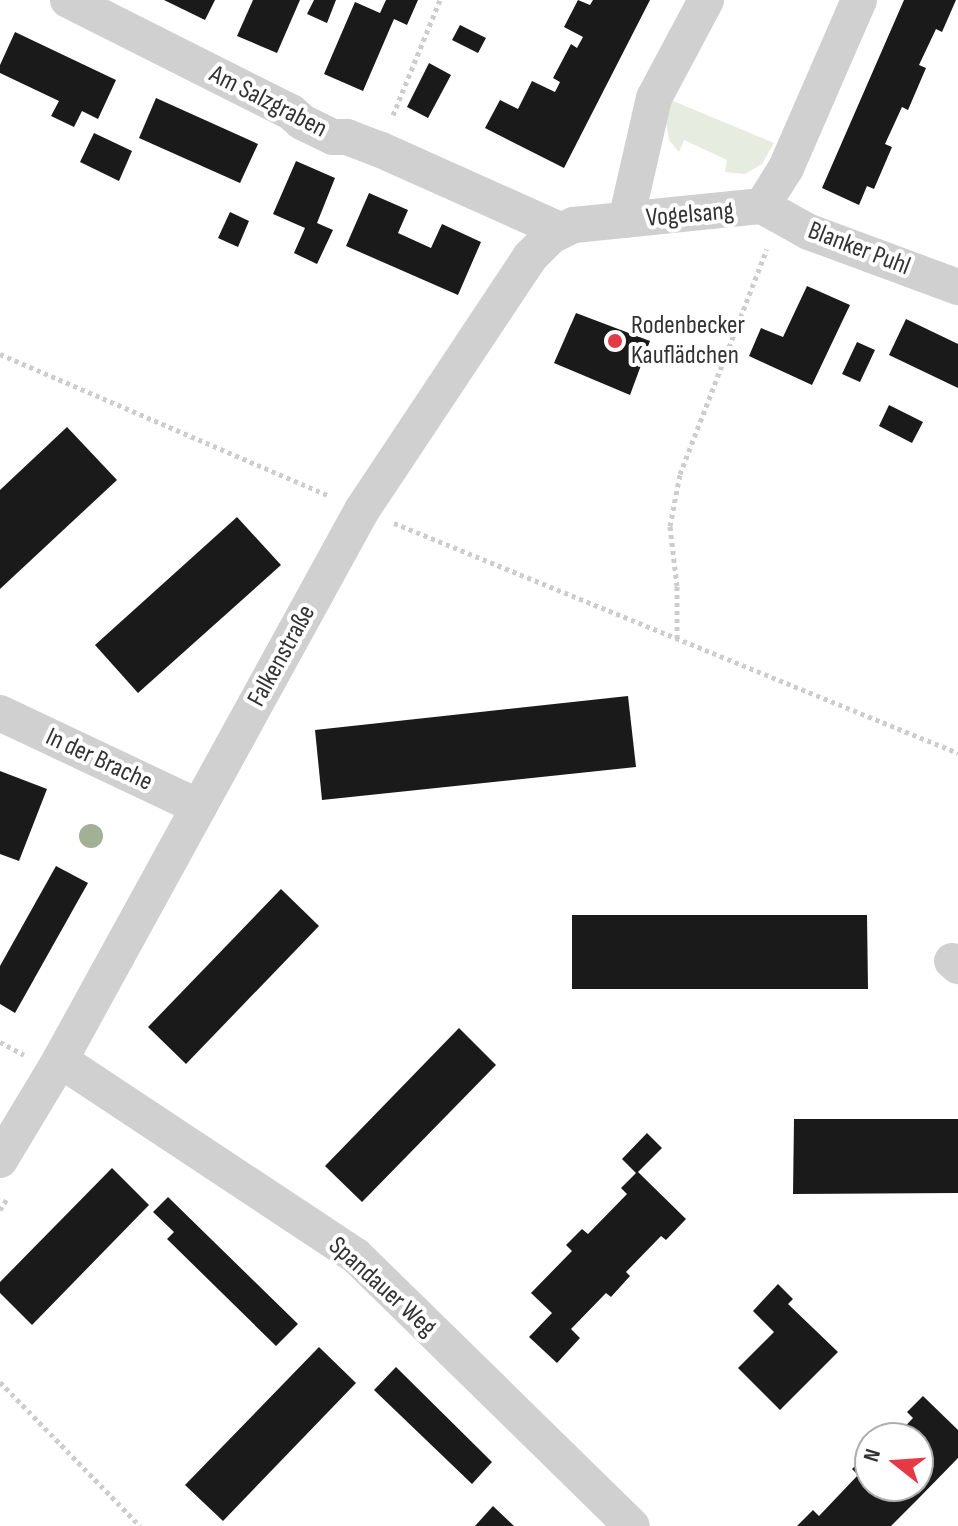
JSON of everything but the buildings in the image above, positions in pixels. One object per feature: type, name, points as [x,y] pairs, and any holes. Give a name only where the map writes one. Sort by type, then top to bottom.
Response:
[{"type":"street","name":"Am Salzgraben","points":[[68,0],[291,112],[302,122],[333,137],[347,137],[379,149],[560,230]]},
{"type":"street","name":"Vogelsang","points":[[706,0],[654,98],[626,220],[762,206],[786,168],[859,0]]},
{"type":"street","name":"Blanker Puhl","points":[[762,206],[809,232],[958,287]]},
{"type":"street","points":[[560,230],[574,225],[626,220]]},
{"type":"street","name":"Falkenstraße","points":[[0,1160],[60,1060],[362,510],[530,257],[560,230]]},
{"type":"street","name":"In der Brache","points":[[0,713],[199,807]]},
{"type":"street","name":"Spandauer Weg","points":[[60,1060],[356,1256],[632,1526]]},
{"type":"path","points":[[379,149],[440,0]]},
{"type":"path","points":[[677,638],[677,586],[670,526],[680,474],[765,257],[770,237],[762,206]]},
{"type":"path","points":[[0,354],[362,510],[958,753]]},
{"type":"path","points":[[0,1382],[140,1526]]},
{"type":"shaded area","points":[[673,101],[774,143],[762,164],[745,174],[725,172],[727,160],[684,140],[679,152],[669,140],[666,121],[668,106]]},
{"type":"place","name":"Rodenbecker Kauflädchen","points":[[615,341]]}]
